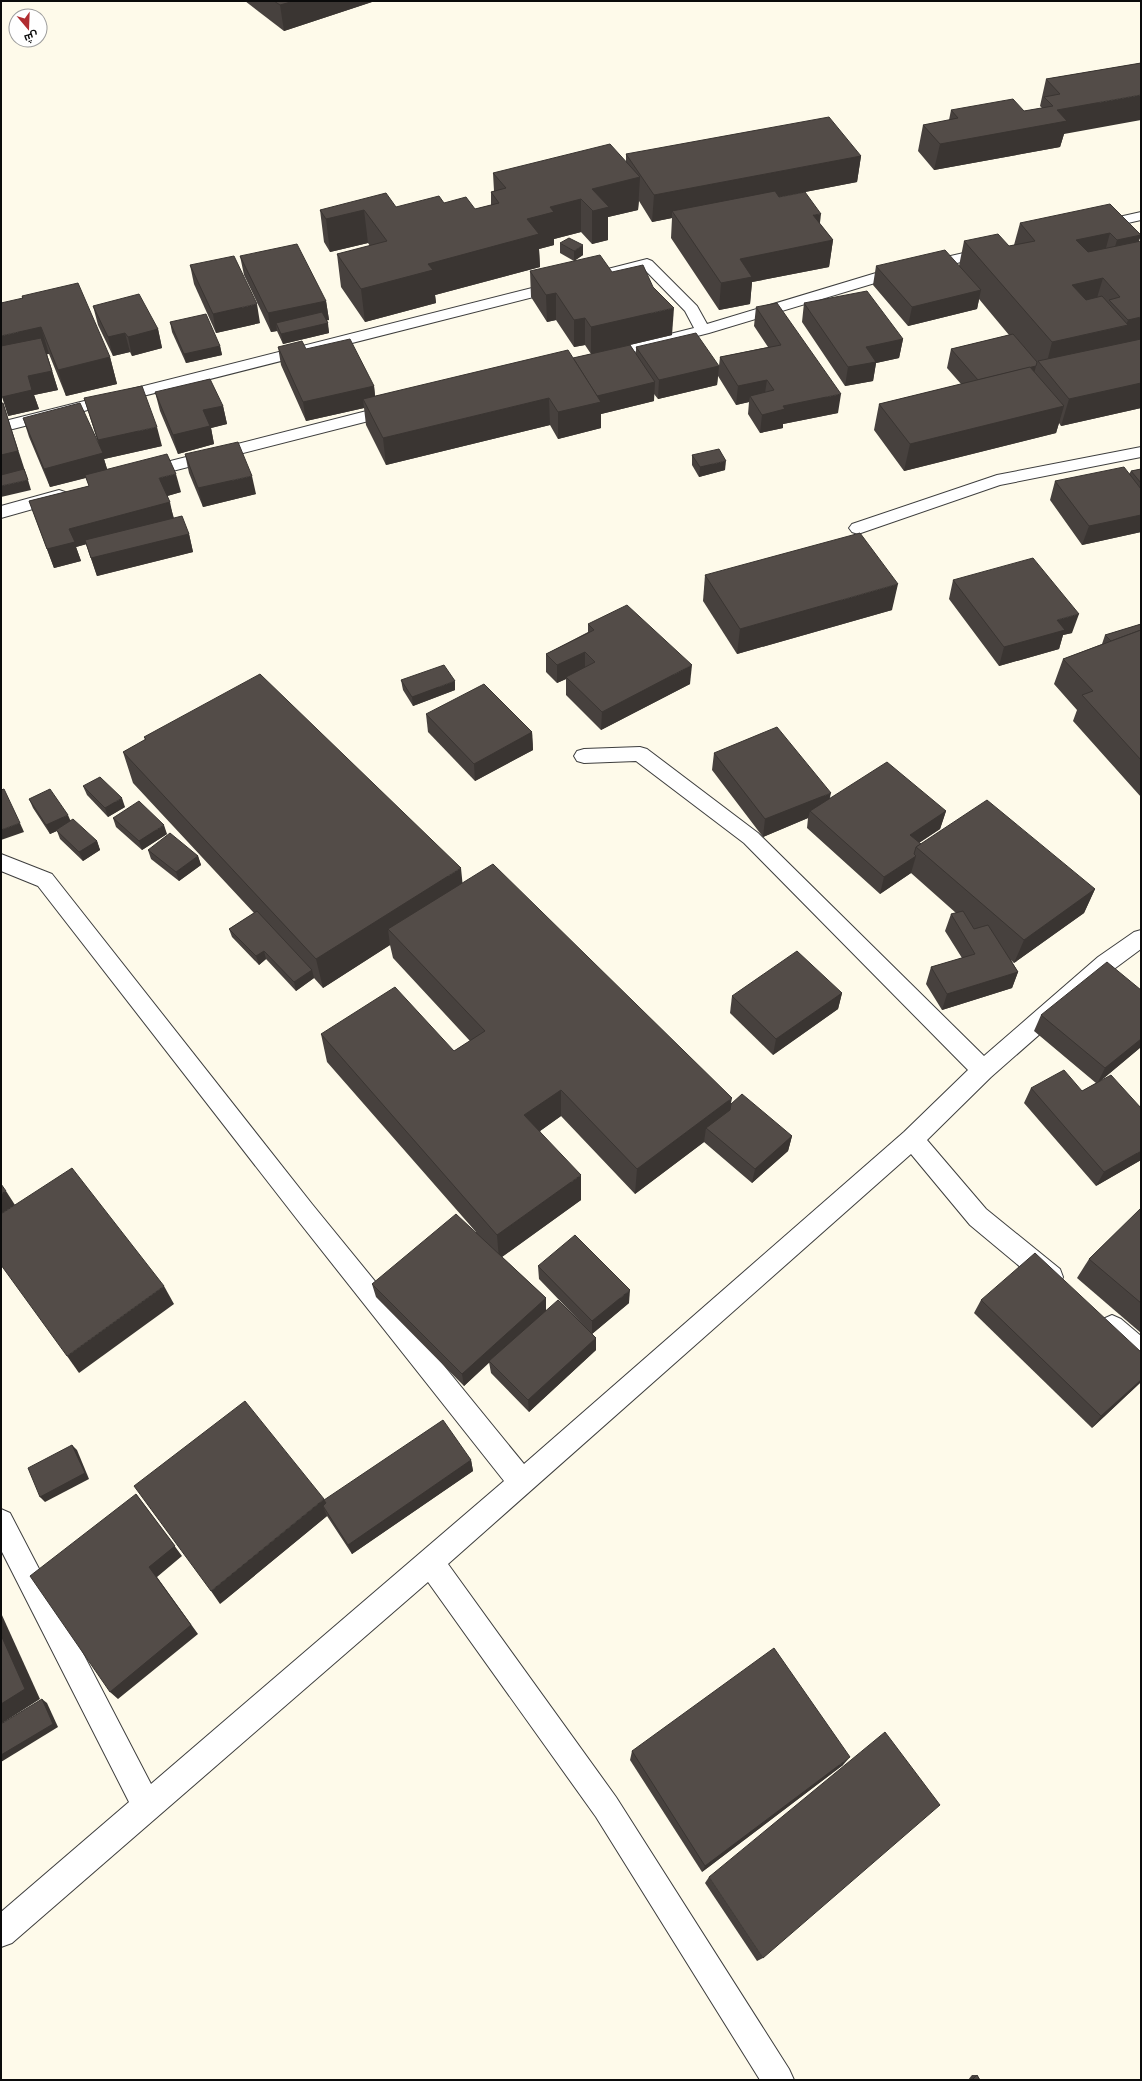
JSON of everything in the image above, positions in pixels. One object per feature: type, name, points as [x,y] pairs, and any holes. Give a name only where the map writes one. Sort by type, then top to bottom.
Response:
[{"type":"street","points":[[1080,230],[1141,216]]},
{"type":"street","points":[[588,359],[703,330],[881,276],[1003,248]]},
{"type":"street","points":[[1,427],[647,264],[692,309],[703,330]]},
{"type":"street","points":[[130,477],[412,404]]},
{"type":"street","points":[[858,528],[997,480],[1141,452]]},
{"type":"street","points":[[1,512],[77,492]]},
{"type":"street","points":[[584,756],[640,754],[750,838],[983,1070]]},
{"type":"street","points":[[1,862],[45,880],[294,1198],[522,1483]]},
{"type":"street","points":[[1,1932],[146,1805],[522,1483],[912,1139],[983,1070],[1114,970],[1141,938]]},
{"type":"street","points":[[912,1139],[978,1217],[1069,1292]]},
{"type":"street","points":[[1093,1311],[1141,1351]]},
{"type":"street","points":[[1,1522],[146,1805]]},
{"type":"street","points":[[430,1562],[606,1807],[778,2080]]},
{"type":"building","points":[[274,1],[294,1],[280,5]]},
{"type":"building","points":[[1141,63],[1141,95],[1057,110],[1067,121],[940,144],[923,125],[958,118],[951,110],[1013,99],[1024,111],[1053,106],[1044,97],[1060,94],[1046,79]]},
{"type":"building","points":[[829,117],[861,156],[654,195],[626,154]]},
{"type":"building","points":[[610,144],[640,177],[592,189],[609,207],[593,211],[581,199],[550,207],[554,212],[527,219],[539,234],[428,264],[433,270],[361,289],[337,254],[387,241],[364,210],[326,219],[320,210],[386,193],[396,207],[439,196],[444,203],[466,197],[475,209],[499,203],[491,192],[506,188],[493,173]]},
{"type":"building","points":[[775,191],[779,197],[805,192],[821,214],[813,215],[833,240],[740,259],[752,277],[721,283],[672,211]]},
{"type":"building","points":[[1110,204],[1141,235],[1117,240],[1110,233],[1076,240],[1088,252],[1141,241],[1141,317],[1128,320],[1109,300],[1120,297],[1103,278],[1072,285],[1086,300],[1102,296],[1128,325],[1052,342],[964,241],[998,234],[1009,246],[1035,241],[1020,223]]},
{"type":"building","points":[[569,238],[583,245],[574,251],[560,243]]},
{"type":"building","points":[[297,244],[326,301],[268,313],[240,256]]},
{"type":"building","points":[[945,250],[981,290],[912,307],[876,266]]},
{"type":"building","points":[[600,255],[612,272],[643,265],[653,287],[674,308],[591,327],[585,318],[574,320],[556,293],[546,295],[530,271]]},
{"type":"building","points":[[234,256],[257,304],[213,314],[190,265]]},
{"type":"building","points":[[78,283],[110,357],[58,370],[41,327],[1,336],[1,303],[23,298],[22,296]]},
{"type":"building","points":[[867,291],[903,339],[866,347],[876,362],[848,367],[804,303]]},
{"type":"building","points":[[139,294],[158,329],[128,337],[125,333],[108,337],[93,306]]},
{"type":"building","points":[[777,303],[841,394],[783,406],[785,409],[762,415],[750,396],[774,390],[767,380],[738,386],[720,357],[781,345],[756,307]]},
{"type":"building","points":[[322,312],[328,323],[281,334],[276,323]]},
{"type":"building","points":[[206,314],[220,346],[184,354],[170,322]]},
{"type":"building","points":[[696,333],[719,366],[659,380],[636,347]]},
{"type":"building","points":[[1013,334],[1037,362],[1036,366],[978,380],[951,349]]},
{"type":"building","points":[[41,338],[52,371],[28,376],[32,390],[2,397],[1,346]]},
{"type":"building","points":[[350,339],[374,386],[303,402],[278,347],[302,341],[306,349]]},
{"type":"building","points":[[1141,339],[1141,383],[1069,399],[1038,361]]},
{"type":"building","points":[[630,345],[655,382],[597,396],[573,358]]},
{"type":"building","points":[[568,350],[601,402],[558,412],[549,398],[383,438],[363,399]]},
{"type":"building","points":[[1030,367],[1064,406],[910,444],[879,404]]},
{"type":"building","points":[[210,379],[223,406],[203,410],[210,426],[173,435],[155,392]]},
{"type":"building","points":[[142,386],[157,427],[98,440],[84,398]]},
{"type":"building","points":[[1,403],[3,403],[18,451],[1,455]]},
{"type":"building","points":[[80,403],[103,453],[44,469],[23,418]]},
{"type":"building","points":[[238,442],[252,476],[198,488],[185,454]]},
{"type":"building","points":[[719,449],[726,461],[700,467],[692,455]]},
{"type":"building","points":[[167,454],[176,474],[159,478],[170,502],[69,529],[75,542],[47,549],[29,501],[89,486],[85,475]]},
{"type":"building","points":[[1124,467],[1141,489],[1141,515],[1089,526],[1055,481]]},
{"type":"building","points":[[24,469],[28,480],[1,486],[1,475]]},
{"type":"building","points":[[1141,469],[1141,483],[1131,471]]},
{"type":"building","points":[[182,516],[189,534],[91,558],[85,540]]},
{"type":"building","points":[[860,533],[898,584],[740,629],[705,575]]},
{"type":"building","points":[[1033,558],[1079,614],[1057,620],[1065,630],[1004,647],[953,580]]},
{"type":"building","points":[[627,605],[692,665],[602,712],[566,677],[595,662],[585,652],[557,665],[546,654],[594,630],[588,624]]},
{"type":"building","points":[[1141,624],[1141,630],[1111,641],[1105,635]]},
{"type":"building","points":[[1141,630],[1141,760],[1082,695],[1093,691],[1063,659]]},
{"type":"building","points":[[444,665],[455,681],[412,697],[401,680]]},
{"type":"building","points":[[260,674],[461,868],[316,959],[123,752],[146,739],[144,737]]},
{"type":"building","points":[[484,684],[532,732],[474,764],[426,714]]},
{"type":"building","points":[[777,727],[831,793],[765,819],[714,753]]},
{"type":"building","points":[[887,762],[946,811],[910,835],[921,844],[916,847],[914,854],[916,856],[884,877],[810,811]]},
{"type":"building","points":[[100,777],[122,798],[105,808],[83,786]]},
{"type":"building","points":[[4,789],[20,823],[1,830],[1,790]]},
{"type":"building","points":[[50,789],[68,815],[46,825],[29,799]]},
{"type":"building","points":[[987,800],[1095,889],[1024,940],[916,847]]},
{"type":"building","points":[[139,801],[164,825],[139,841],[113,818]]},
{"type":"building","points":[[73,819],[97,841],[79,852],[56,830]]},
{"type":"building","points":[[170,833],[198,856],[176,872],[148,850]]},
{"type":"building","points":[[493,864],[732,1098],[637,1169],[561,1090],[524,1115],[581,1175],[497,1235],[321,1034],[395,987],[454,1051],[485,1031],[388,929]]},
{"type":"building","points":[[257,911],[312,970],[294,982],[264,951],[256,956],[229,929]]},
{"type":"building","points":[[963,911],[974,929],[988,925],[1018,972],[947,994],[931,967],[975,954],[951,914]]},
{"type":"building","points":[[797,951],[842,993],[776,1039],[732,996]]},
{"type":"building","points":[[1107,962],[1141,990],[1141,1039],[1105,1068],[1041,1015]]},
{"type":"building","points":[[1064,1070],[1082,1091],[1111,1075],[1141,1108],[1141,1151],[1104,1172],[1031,1088]]},
{"type":"building","points":[[742,1094],[792,1136],[755,1169],[706,1128],[730,1110],[731,1104]]},
{"type":"building","points":[[72,1168],[164,1286],[67,1356],[1,1265],[1,1214]]},
{"type":"building","points":[[1,1184],[6,1191],[1,1194]]},
{"type":"building","points":[[1141,1208],[1141,1303],[1089,1259]]},
{"type":"building","points":[[456,1214],[546,1298],[462,1374],[372,1284]]},
{"type":"building","points":[[575,1235],[630,1290],[592,1321],[538,1266]]},
{"type":"building","points":[[1035,1253],[1141,1352],[1141,1380],[1101,1416],[981,1300]]},
{"type":"building","points":[[558,1300],[596,1338],[528,1400],[489,1361]]},
{"type":"building","points":[[245,1401],[324,1499],[211,1591],[134,1486]]},
{"type":"building","points":[[443,1420],[471,1460],[348,1545],[323,1506],[326,1503],[324,1500]]},
{"type":"building","points":[[72,1445],[85,1473],[40,1497],[28,1468]]},
{"type":"building","points":[[136,1494],[175,1546],[149,1567],[191,1625],[110,1692],[30,1576]]},
{"type":"building","points":[[1,1635],[25,1689],[1,1704]]},
{"type":"building","points":[[774,1648],[850,1757],[705,1866],[632,1751]]},
{"type":"building","points":[[42,1699],[53,1724],[1,1755],[1,1724]]},
{"type":"building","points":[[885,1732],[940,1805],[763,1958],[709,1877]]},
{"type":"building","points":[[977,2075],[980,2080],[972,2080]]}]
